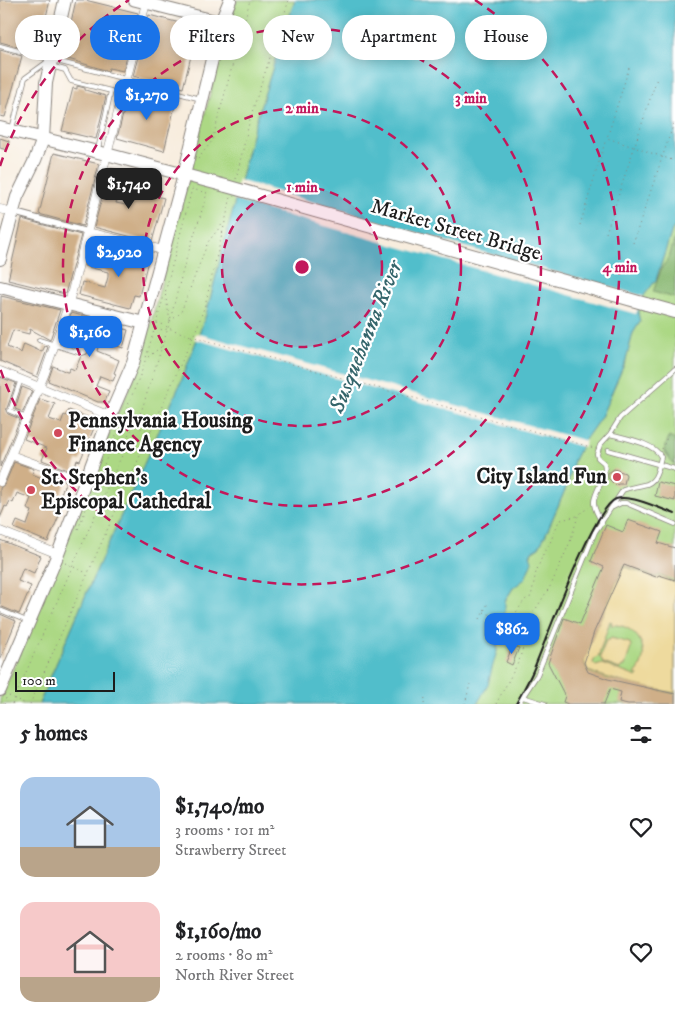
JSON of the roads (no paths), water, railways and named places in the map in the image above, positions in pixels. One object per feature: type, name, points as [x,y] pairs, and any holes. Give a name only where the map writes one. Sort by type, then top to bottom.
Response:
[{"type":"main road","points":[[0,259],[6,211],[17,197],[43,139],[46,83],[65,0]]},
{"type":"main road","points":[[224,15],[230,0]]},
{"type":"main road","points":[[140,2],[193,15]]},
{"type":"main road","points":[[4,692],[29,622],[62,558],[85,482],[116,418],[133,363],[152,324],[163,250],[184,174],[211,60]]},
{"type":"main road","name":"Market Street Bridge","points":[[6,129],[184,174],[231,189],[675,312]]},
{"type":"main road","points":[[0,287],[152,324]]},
{"type":"street","points":[[0,482],[27,418],[69,304],[88,232],[102,153],[127,79],[140,2]]},
{"type":"street","points":[[6,211],[163,250]]},
{"type":"street","points":[[0,371],[116,418]]},
{"type":"street","points":[[11,454],[85,482]]},
{"type":"street","points":[[0,531],[62,558]]},
{"type":"lane","points":[[0,46],[50,62],[66,70],[72,81],[111,91],[102,153]]},
{"type":"lane","points":[[6,129],[25,78],[50,62],[67,63],[201,99]]},
{"type":"lane","points":[[66,70],[67,63]]},
{"type":"lane","points":[[90,243],[116,250],[119,239]]},
{"type":"lane","points":[[39,340],[78,352]]},
{"type":"lane","points":[[602,523],[594,501],[606,469],[597,454],[600,445],[620,418],[675,370]]},
{"type":"lane","points":[[21,379],[10,411],[27,418]]},
{"type":"lane","points":[[518,704],[537,675],[595,532],[623,490],[644,485],[654,480],[660,454],[657,450],[610,434]]},
{"type":"lane","points":[[606,451],[675,468]]},
{"type":"lane","points":[[610,510],[620,503],[626,504],[675,524]]},
{"type":"lane","points":[[0,610],[29,622]]},
{"type":"lane","points":[[523,697],[545,704]]},
{"type":"water","name":"Susquehanna River","points":[[295,0],[675,0],[675,226],[672,230],[656,280],[643,297],[638,313],[640,322],[633,333],[626,360],[601,417],[584,441],[574,460],[568,483],[545,536],[539,547],[532,551],[530,555],[532,561],[525,579],[513,588],[505,601],[505,612],[499,622],[497,651],[488,685],[477,704],[39,704],[181,382],[206,315],[253,131],[275,60],[332,60],[332,15],[290,15]]},
{"type":"railway","points":[[516,704],[532,673],[570,578],[595,525],[606,508],[616,499],[622,498],[646,503],[675,514]]},
{"type":"place","name":"Pennsylvania Housing Finance Agency","points":[[58,433]]},
{"type":"place","name":"City Island Fun","points":[[617,477]]},
{"type":"place","name":"St. Stephen’s Episcopal Cathedral","points":[[31,490]]}]
